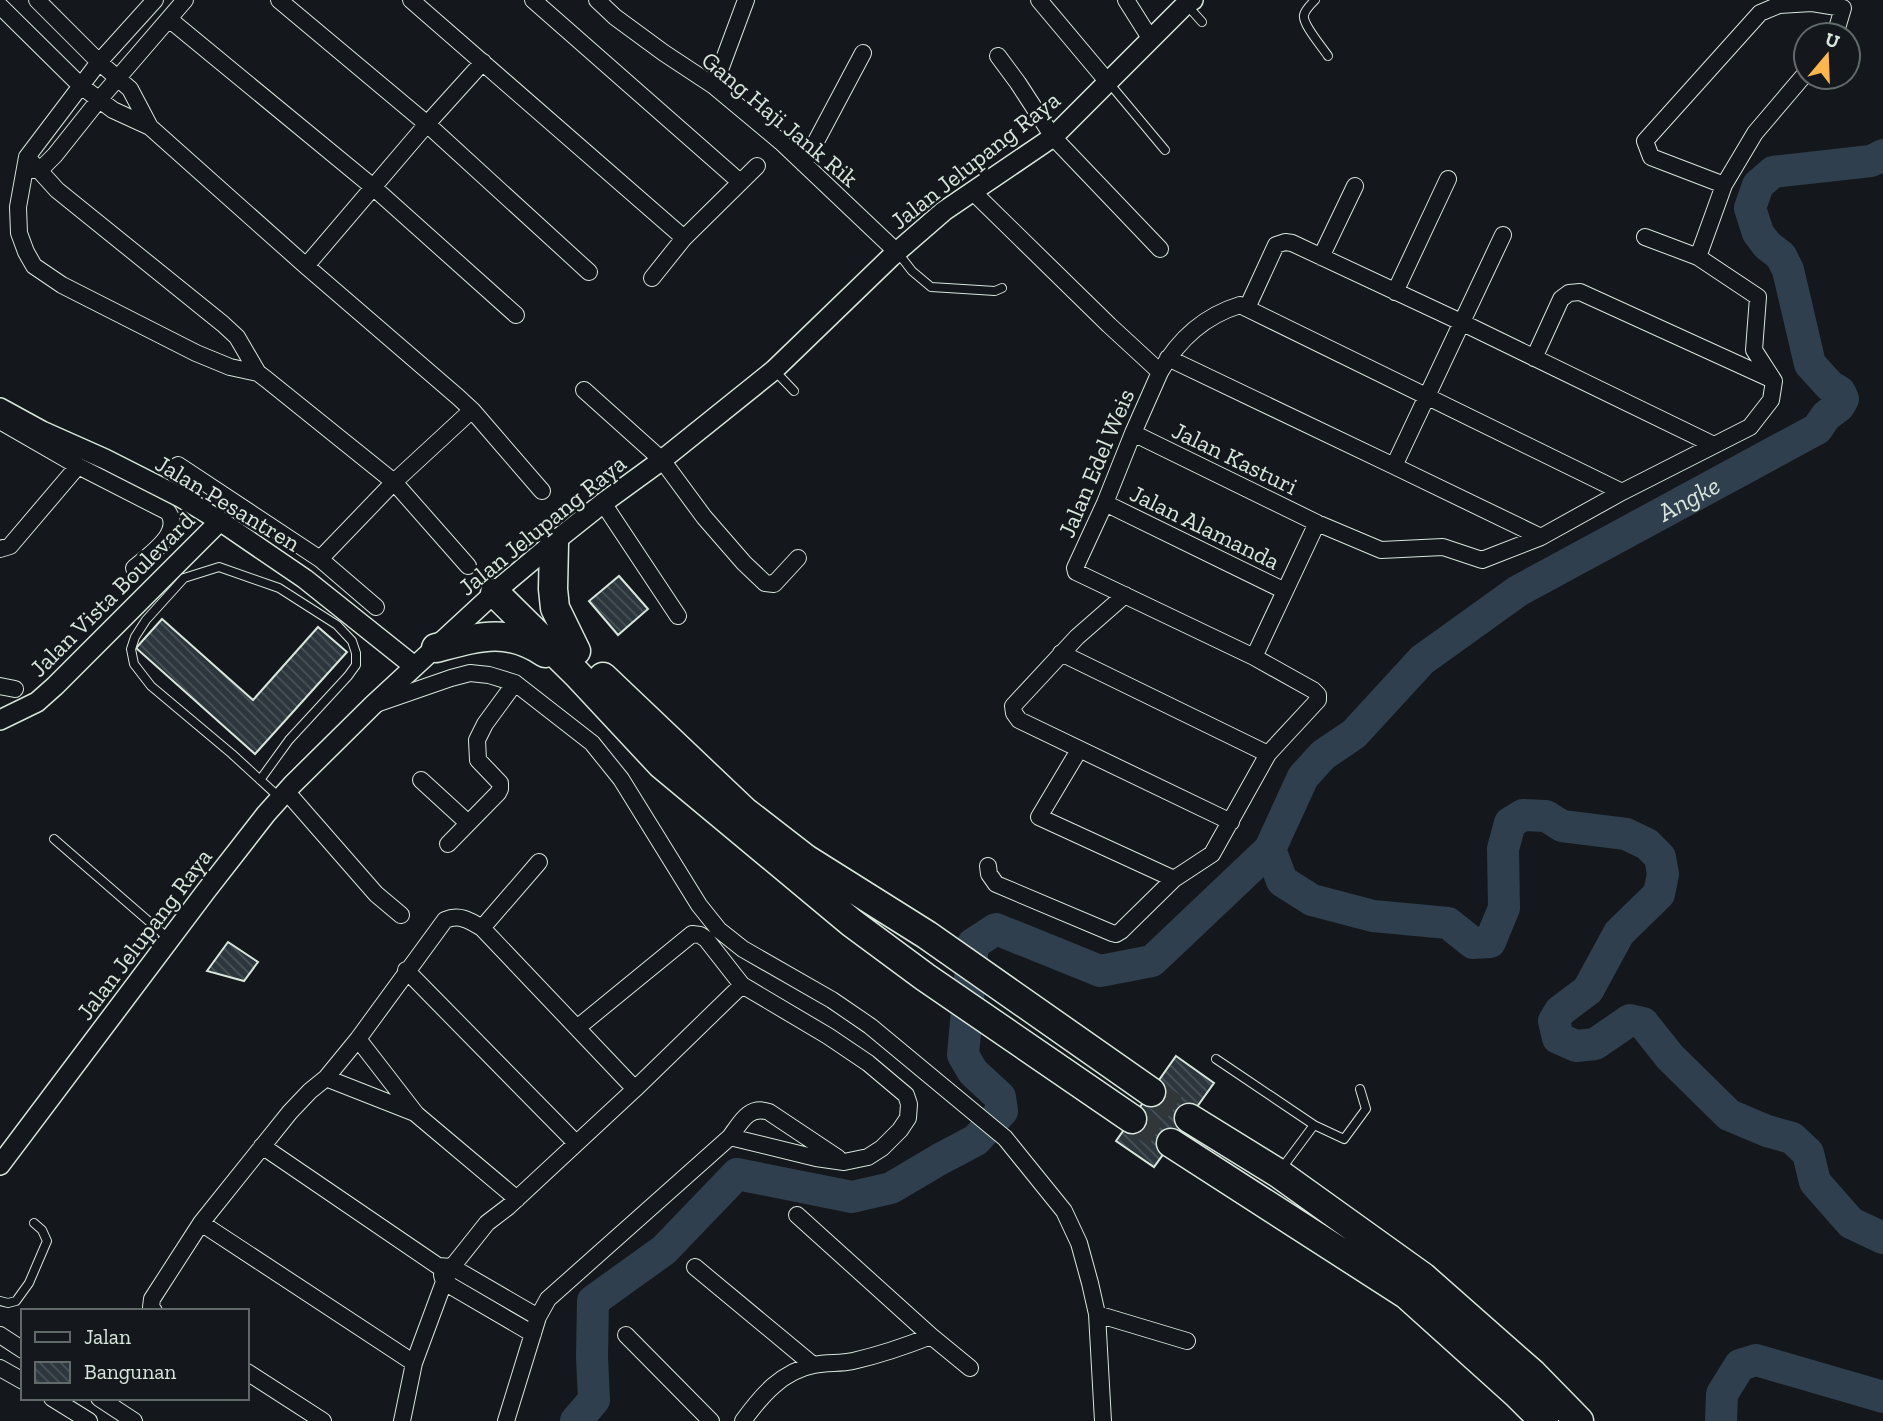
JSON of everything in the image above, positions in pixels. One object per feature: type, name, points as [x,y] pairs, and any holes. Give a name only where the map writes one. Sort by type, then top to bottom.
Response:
[{"type":"highway","points":[[554,543],[552,589],[555,608],[576,663],[661,764],[852,923],[925,977],[1132,1119]]},
{"type":"highway","points":[[499,589],[576,663],[744,811],[806,859],[927,935],[1151,1092]]},
{"type":"highway","points":[[436,648],[474,638],[504,636],[531,643],[576,663]]},
{"type":"highway","points":[[1189,1118],[1408,1295],[1544,1421]]},
{"type":"highway","points":[[1171,1143],[1265,1182],[1423,1277],[1532,1374],[1579,1421]]},
{"type":"street","points":[[37,0],[130,89],[150,127]]},
{"type":"street","points":[[155,0],[99,62],[30,166],[18,207],[19,233],[34,266],[62,285],[196,353],[230,367],[258,373]]},
{"type":"street","points":[[30,166],[55,155],[185,0]]},
{"type":"street","points":[[279,0],[427,124],[589,272]]},
{"type":"street","points":[[411,0],[684,238]]},
{"type":"street","points":[[533,0],[740,182]]},
{"type":"street","name":"Gang Haji Jank Rik","points":[[597,0],[664,53],[714,86],[781,142],[897,252]]},
{"type":"street","points":[[714,86],[746,0]]},
{"type":"street","points":[[1039,0],[1107,80]]},
{"type":"street","points":[[1126,0],[1150,38]]},
{"type":"street","name":"Jalan Jelupang Raya","points":[[0,1165],[206,891],[283,795],[373,705],[499,589],[554,543],[774,370],[843,302],[944,211],[1053,137],[1107,80],[1189,2]]},
{"type":"street","points":[[1,3],[98,101],[150,127],[472,410],[542,491]]},
{"type":"street","points":[[1724,185],[1651,157],[1645,142],[1760,13],[1780,5],[1812,3],[1843,8],[1839,21]]},
{"type":"street","points":[[169,19],[373,187],[516,315]]},
{"type":"street","points":[[804,164],[863,53]]},
{"type":"street","points":[[998,56],[1053,137],[1160,248]]},
{"type":"street","points":[[306,266],[483,62]]},
{"type":"street","points":[[1698,257],[1724,185],[1755,132],[1792,90]]},
{"type":"street","points":[[30,166],[223,324],[237,337],[258,373],[394,482],[468,566]]},
{"type":"street","points":[[652,278],[684,238],[757,166]]},
{"type":"street","points":[[1395,292],[1448,179]]},
{"type":"street","points":[[1321,257],[1355,186]]},
{"type":"street","name":"Jalan Edel Weis","points":[[972,191],[1109,326],[1164,365],[1075,568],[1080,574],[1254,657],[1313,690],[1318,695],[1318,700],[1268,754]]},
{"type":"street","points":[[1394,466],[1503,235]]},
{"type":"street","points":[[1645,237],[1698,257],[1758,297],[1754,350],[1774,381]]},
{"type":"street","points":[[1247,308],[1276,245],[1292,243],[1714,445]]},
{"type":"street","points":[[1534,358],[1561,299],[1569,293],[1580,292],[1774,381]]},
{"type":"street","points":[[1541,537],[1394,466],[1164,365],[1186,335],[1208,319],[1240,305],[1622,492]]},
{"type":"street","name":"Jalan Kasturi","points":[[1133,433],[1317,523],[1381,550],[1443,547],[1482,560],[1541,537],[1750,427],[1772,400],[1774,381]]},
{"type":"street","points":[[584,390],[662,460],[704,517],[765,583],[774,584],[798,558]]},
{"type":"street","name":"Jalan Pesantren","points":[[0,408],[42,432],[105,459],[182,498],[220,521],[305,579],[414,666]]},
{"type":"street","points":[[320,559],[394,482],[472,410]]},
{"type":"street","points":[[0,421],[78,466],[167,512],[172,518],[170,535],[134,568]]},
{"type":"street","points":[[178,465],[320,559],[376,607]]},
{"type":"street","points":[[0,549],[10,546],[78,466]]},
{"type":"street","points":[[603,503],[678,616]]},
{"type":"street","name":"Jalan Alamanda","points":[[1105,503],[1285,591]]},
{"type":"street","name":"Jalan Vista Boulevard","points":[[0,720],[37,702],[55,686],[220,521]]},
{"type":"street","points":[[1254,657],[1317,523]]},
{"type":"street","points":[[1125,595],[1061,653],[1013,706],[1014,713],[1019,720],[1231,822]]},
{"type":"street","points":[[988,866],[989,874],[996,884],[1116,934],[1174,879],[1212,855],[1268,754],[1061,653]]},
{"type":"street","points":[[373,705],[470,673],[489,675],[515,683],[592,743],[621,779],[699,905],[719,930],[743,949],[832,1000],[870,1026],[1005,1138],[1064,1212],[1079,1243],[1097,1314],[1103,1421]]},
{"type":"street","points":[[448,844],[500,789],[500,783],[478,760],[477,740],[485,724],[515,683]]},
{"type":"street","points":[[1079,750],[1039,817],[1174,879]]},
{"type":"street","points":[[421,780],[468,823]]},
{"type":"street","points":[[283,795],[376,894],[401,915]]},
{"type":"street","points":[[482,928],[539,862]]},
{"type":"street","points":[[152,1309],[152,1299],[201,1223],[290,1112],[326,1078],[445,920],[453,916],[465,918],[482,928],[635,1089]]},
{"type":"street","points":[[577,1028],[692,934],[700,935],[742,985],[868,1063],[906,1095],[909,1104],[908,1118],[882,1148],[868,1157],[844,1162],[730,1137]]},
{"type":"street","points":[[407,970],[576,1143]]},
{"type":"street","points":[[402,1421],[414,1363],[445,1272],[487,1223],[517,1199],[635,1089],[742,985]]},
{"type":"street","points":[[358,1039],[416,1114],[517,1199]]},
{"type":"street","points":[[326,1078],[416,1114]]},
{"type":"street","points":[[506,1421],[538,1317],[548,1299],[730,1137],[748,1112],[761,1109],[769,1112],[844,1162]]},
{"type":"street","points":[[262,1146],[533,1334]]},
{"type":"street","points":[[797,1215],[970,1368]]},
{"type":"street","points":[[201,1223],[414,1363]]},
{"type":"street","points":[[695,1266],[813,1365]]},
{"type":"street","points":[[445,1272],[538,1317]]},
{"type":"street","points":[[1097,1314],[1187,1341]]},
{"type":"street","points":[[0,1335],[21,1349]]},
{"type":"street","points":[[626,1335],[711,1421]]},
{"type":"street","points":[[743,1421],[762,1396],[786,1376],[813,1365],[851,1361],[931,1336]]},
{"type":"street","points":[[0,1368],[21,1380]]},
{"type":"street","points":[[248,1373],[323,1421]]},
{"type":"street","points":[[55,1400],[89,1421],[96,1400]]},
{"type":"street","points":[[100,1400],[134,1421]]},
{"type":"lane","points":[[1315,0],[1303,16],[1328,56]]},
{"type":"lane","points":[[1189,2],[1202,22]]},
{"type":"lane","points":[[1107,80],[1165,150]]},
{"type":"lane","points":[[897,252],[912,271],[931,287],[995,291],[1002,288]]},
{"type":"lane","points":[[774,370],[794,390]]},
{"type":"lane","points":[[260,780],[289,740],[348,676],[356,665],[356,653],[352,640],[337,625],[279,588],[219,567],[184,579],[146,621],[135,637],[131,649],[134,664],[151,686],[260,780],[283,795]]},
{"type":"lane","points":[[54,839],[170,940]]},
{"type":"lane","points":[[1216,1059],[1314,1125],[1344,1139],[1366,1109],[1360,1089]]},
{"type":"lane","points":[[1265,1182],[1314,1125]]},
{"type":"lane","points":[[0,1301],[16,1301],[29,1283],[47,1241],[42,1230],[34,1223]]},
{"type":"building","points":[[619,576],[648,609],[618,635],[589,601]]},
{"type":"building","points":[[162,619],[253,700],[318,627],[347,652],[255,754],[136,648]]},
{"type":"building","points":[[228,942],[258,962],[244,981],[207,971]]},
{"type":"building","points":[[1176,1056],[1214,1083],[1154,1167],[1116,1141]]},
{"type":"waterway","name":"Angke","points":[[576,1421],[594,1400],[593,1301],[664,1250],[737,1174],[852,1197],[891,1188],[976,1140],[1002,1111],[1000,1097],[973,1072],[963,1055],[973,944],[996,929],[1100,971],[1152,961],[1270,849],[1303,777],[1323,755],[1354,734],[1422,660],[1518,591],[1817,429],[1843,399],[1840,392],[1830,386],[1810,364],[1788,270],[1781,256],[1767,245],[1758,233],[1750,208],[1758,185],[1773,172],[1871,161],[1883,155]]},
{"type":"waterway","points":[[1270,849],[1282,881],[1312,900],[1373,916],[1448,923],[1473,943],[1490,942],[1504,908],[1503,849],[1510,823],[1523,815],[1546,816],[1562,826],[1626,834],[1647,844],[1660,857],[1663,874],[1659,894],[1619,933],[1588,990],[1560,1011],[1554,1021],[1558,1038],[1576,1046],[1595,1044],[1630,1020],[1643,1023],[1670,1057],[1729,1115],[1792,1138],[1808,1153],[1815,1182],[1851,1223],[1883,1238]]},
{"type":"waterway","points":[[1721,1421],[1722,1394],[1740,1365],[1756,1360],[1883,1397]]},
{"type":"tunnel","points":[[1151,1092],[1189,1118]]},
{"type":"tunnel","points":[[1132,1119],[1171,1143]]}]
